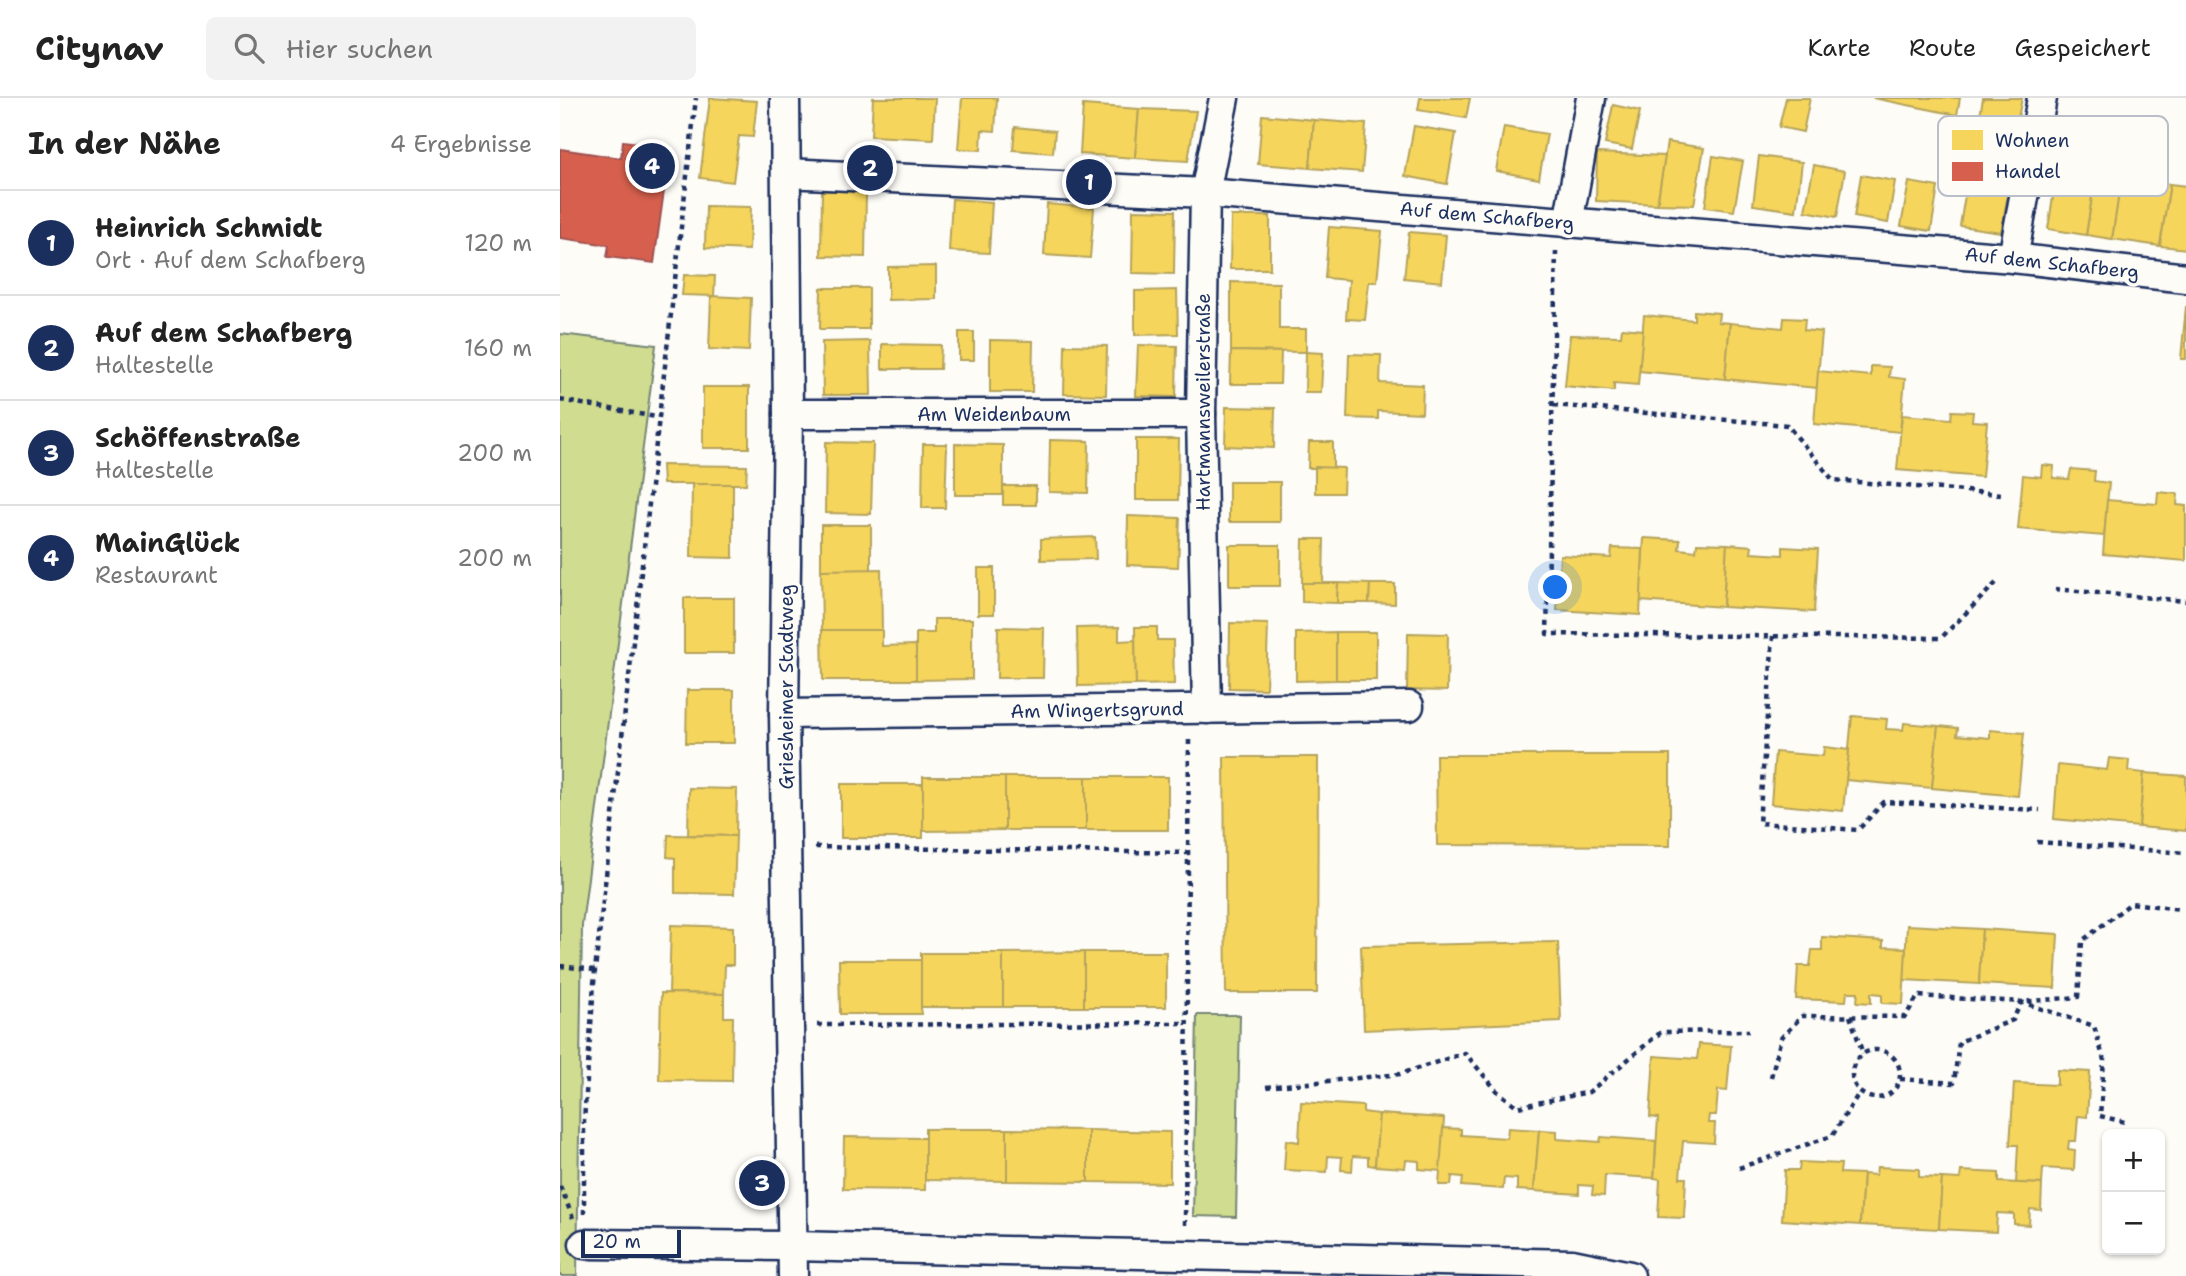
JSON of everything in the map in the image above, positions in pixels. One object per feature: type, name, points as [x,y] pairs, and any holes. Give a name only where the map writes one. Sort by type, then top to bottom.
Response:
[{"type":"street","name":"Griesheimer Stadtweg","points":[[785,98],[788,414],[784,714],[793,1276]]},
{"type":"street","name":"Hartmannsweilerstraße","points":[[1198,709],[1205,193],[1224,98]]},
{"type":"street","points":[[1562,223],[1591,98]]},
{"type":"street","points":[[2039,116],[2042,98]]},
{"type":"street","name":"Auf dem Schafberg","points":[[786,173],[1205,193],[2013,258],[2186,278]]},
{"type":"street","points":[[2013,258],[2024,196]]},
{"type":"street","name":"Am Weidenbaum","points":[[788,414],[1201,414]]},
{"type":"street","name":"Am Wingertsgrund","points":[[784,714],[1409,706]]},
{"type":"street","points":[[584,1244],[793,1245],[1572,1265],[1630,1276]]},
{"type":"path","points":[[584,1244],[584,1121],[595,970],[625,728],[656,417],[696,98]]},
{"type":"path","points":[[1562,223],[1553,405],[1548,634],[1941,638],[1997,583]]},
{"type":"path","points":[[560,400],[656,417]]},
{"type":"path","points":[[1553,405],[1787,425],[1833,480],[2001,495]]},
{"type":"path","points":[[2055,589],[2186,601]]},
{"type":"path","points":[[1773,636],[1759,823],[1858,830],[1884,803],[2040,810]]},
{"type":"path","points":[[1185,1254],[1189,853],[1198,709]]},
{"type":"path","points":[[2037,842],[2186,853]]},
{"type":"path","points":[[787,846],[1189,853]]},
{"type":"path","points":[[1771,1077],[1781,1038],[1802,1016],[1905,1017],[1918,996],[2021,1002],[2078,997],[2082,941],[2131,904],[2180,908]]},
{"type":"path","points":[[560,966],[595,970]]},
{"type":"path","points":[[1900,1079],[1954,1083],[1959,1042],[2013,1020],[2021,1002]]},
{"type":"path","points":[[2021,1002],[2094,1026],[2104,1060],[2100,1116],[2129,1123]]},
{"type":"path","points":[[1850,1016],[1863,1054]]},
{"type":"path","points":[[789,1025],[1187,1023]]},
{"type":"path","points":[[1265,1087],[1400,1074],[1465,1054],[1497,1091],[1518,1107],[1589,1091],[1661,1032],[1749,1031]]},
{"type":"path","points":[[1876,1050],[1890,1054],[1899,1066],[1900,1079],[1891,1095],[1872,1099],[1859,1093],[1853,1084],[1852,1070],[1863,1054],[1876,1050]]},
{"type":"path","points":[[1740,1168],[1832,1136],[1859,1093]]},
{"type":"green space","points":[[560,334],[656,345],[582,925],[577,1276],[560,1276]]},
{"type":"green space","points":[[1197,1015],[1240,1015],[1236,1217],[1193,1216]]},
{"type":"building: Wohnen","points":[[710,98],[757,101],[753,137],[739,136],[733,182],[700,178]]},
{"type":"building: Wohnen","points":[[873,98],[935,98],[933,139],[871,136]]},
{"type":"building: Wohnen","points":[[962,98],[997,98],[995,131],[982,130],[981,150],[958,149]]},
{"type":"building: Wohnen","points":[[1420,98],[1470,98],[1466,118],[1418,110]]},
{"type":"building: Wohnen","points":[[1786,98],[1810,98],[1803,132],[1779,127]]},
{"type":"building: Wohnen","points":[[1873,98],[1960,98],[1957,115]]},
{"type":"building: Wohnen","points":[[1983,98],[2022,98],[2018,116],[1980,115]]},
{"type":"building: Wohnen","points":[[1083,105],[1139,109],[1135,158],[1080,154]]},
{"type":"building: Wohnen","points":[[1613,105],[1640,111],[1632,149],[1605,144]]},
{"type":"building: Wohnen","points":[[1139,109],[1196,111],[1188,161],[1135,158]]},
{"type":"building: Wohnen","points":[[1262,115],[1314,120],[1310,168],[1258,164]]},
{"type":"building: Wohnen","points":[[1314,120],[1366,124],[1362,172],[1310,168]]},
{"type":"building: Wohnen","points":[[1414,126],[1456,133],[1447,184],[1405,176]]},
{"type":"building: Wohnen","points":[[1015,127],[1055,131],[1053,153],[1013,150]]},
{"type":"building: Wohnen","points":[[1504,127],[1547,134],[1539,179],[1496,171]]},
{"type":"building: Wohnen","points":[[1667,142],[1704,148],[1694,205],[1657,204]]},
{"type":"building: Wohnen","points":[[1597,153],[1665,156],[1657,204],[1596,201]]},
{"type":"building: Wohnen","points":[[1713,156],[1743,161],[1734,211],[1705,207]]},
{"type":"building: Wohnen","points":[[1759,156],[1802,162],[1796,211],[1753,205]]},
{"type":"building: Wohnen","points":[[1814,165],[1845,171],[1837,217],[1805,211]]},
{"type":"building: Wohnen","points":[[1861,175],[1895,181],[1888,223],[1854,217]]},
{"type":"building: Wohnen","points":[[1909,182],[1938,187],[1931,231],[1901,226]]},
{"type":"building: Wohnen","points":[[2170,184],[2160,246],[2112,239],[2118,196],[2168,196]]},
{"type":"building: Wohnen","points":[[2170,184],[2186,186],[2186,249],[2160,246]]},
{"type":"building: Wohnen","points":[[822,191],[866,191],[865,257],[821,256]]},
{"type":"building: Wohnen","points":[[1965,196],[2008,196],[2001,232],[1960,226]]},
{"type":"building: Wohnen","points":[[2053,196],[2092,196],[2086,235],[2048,229]]},
{"type":"building: Wohnen","points":[[2092,196],[2118,196],[2112,239],[2086,235]]},
{"type":"building: Wohnen","points":[[952,199],[992,202],[989,253],[949,251]]},
{"type":"building: Wohnen","points":[[1047,204],[1094,208],[1090,258],[1044,255]]},
{"type":"building: Wohnen","points":[[706,206],[751,207],[749,250],[705,248]]},
{"type":"building: Wohnen","points":[[1133,210],[1175,211],[1174,274],[1132,273]]},
{"type":"building: Wohnen","points":[[1231,216],[1270,216],[1270,269],[1230,269]]},
{"type":"building: Wohnen","points":[[1329,227],[1382,231],[1377,282],[1369,282],[1365,320],[1346,319],[1349,280],[1325,278]]},
{"type":"building: Wohnen","points":[[1409,232],[1446,235],[1442,282],[1404,278]]},
{"type":"building: Wohnen","points":[[936,266],[936,299],[888,300],[888,267]]},
{"type":"building: Wohnen","points":[[684,275],[715,276],[714,296],[682,295]]},
{"type":"building: Wohnen","points":[[1231,282],[1279,283],[1279,329],[1306,329],[1306,352],[1231,351]]},
{"type":"building: Wohnen","points":[[821,288],[869,288],[869,329],[820,329]]},
{"type":"building: Wohnen","points":[[1177,290],[1178,334],[1135,335],[1135,291]]},
{"type":"building: Wohnen","points":[[711,296],[751,298],[749,351],[709,349]]},
{"type":"building: Wohnen","points":[[2186,306],[2186,359],[2181,359]]},
{"type":"building: Wohnen","points":[[1694,311],[1719,313],[1718,322],[1730,323],[1725,379],[1639,371],[1644,315],[1694,320]]},
{"type":"building: Wohnen","points":[[1784,318],[1805,319],[1804,330],[1822,332],[1817,388],[1725,379],[1730,323],[1783,328]]},
{"type":"building: Wohnen","points":[[1622,328],[1643,330],[1638,385],[1614,383],[1614,391],[1565,386],[1570,335],[1621,336]]},
{"type":"building: Wohnen","points":[[959,332],[974,332],[974,360],[959,360]]},
{"type":"building: Wohnen","points":[[990,340],[1033,341],[1032,392],[990,392]]},
{"type":"building: Wohnen","points":[[870,341],[871,395],[823,395],[822,342]]},
{"type":"building: Wohnen","points":[[882,344],[941,345],[940,369],[882,369]]},
{"type":"building: Wohnen","points":[[1065,345],[1107,346],[1106,395],[1064,394]]},
{"type":"building: Wohnen","points":[[1138,345],[1177,346],[1176,397],[1136,396]]},
{"type":"building: Wohnen","points":[[1231,351],[1281,352],[1280,384],[1230,384]]},
{"type":"building: Wohnen","points":[[1306,352],[1323,353],[1321,392],[1305,392]]},
{"type":"building: Wohnen","points":[[1349,354],[1381,355],[1380,383],[1423,385],[1422,413],[1378,411],[1378,419],[1347,418]]},
{"type":"building: Wohnen","points":[[1871,366],[1890,367],[1889,377],[1905,379],[1900,432],[1814,424],[1818,371],[1871,376]]},
{"type":"building: Wohnen","points":[[703,387],[749,387],[749,448],[703,448]]},
{"type":"building: Wohnen","points":[[1226,407],[1275,408],[1274,448],[1225,446]]},
{"type":"building: Wohnen","points":[[1952,411],[1973,412],[1972,421],[1987,422],[1982,477],[1897,470],[1902,415],[1951,419]]},
{"type":"building: Wohnen","points":[[1136,439],[1179,439],[1178,500],[1136,500]]},
{"type":"building: Wohnen","points":[[1050,440],[1089,441],[1088,493],[1049,492]]},
{"type":"building: Wohnen","points":[[826,442],[873,443],[871,514],[825,513]]},
{"type":"building: Wohnen","points":[[1309,442],[1333,442],[1333,468],[1308,468]]},
{"type":"building: Wohnen","points":[[923,444],[947,444],[945,508],[922,508]]},
{"type":"building: Wohnen","points":[[955,444],[1003,445],[1003,495],[955,495]]},
{"type":"building: Wohnen","points":[[662,465],[747,466],[746,484],[663,484]]},
{"type":"building: Wohnen","points":[[2042,465],[2054,466],[2053,478],[2069,479],[2071,469],[2095,471],[2094,481],[2109,483],[2104,536],[2018,529],[2023,475],[2041,477]]},
{"type":"building: Wohnen","points":[[1315,467],[1344,468],[1343,493],[1315,493]]},
{"type":"building: Wohnen","points":[[1229,482],[1280,482],[1280,522],[1229,522]]},
{"type":"building: Wohnen","points":[[692,484],[733,484],[733,558],[691,557]]},
{"type":"building: Wohnen","points":[[1003,486],[1036,486],[1036,505],[1003,505]]},
{"type":"building: Wohnen","points":[[2158,492],[2178,494],[2177,505],[2186,506],[2186,561],[2103,554],[2107,500],[2157,504]]},
{"type":"building: Wohnen","points":[[1128,516],[1180,518],[1178,567],[1127,565]]},
{"type":"building: Wohnen","points":[[821,525],[871,525],[871,570],[821,570]]},
{"type":"building: Wohnen","points":[[1095,537],[1096,559],[1041,560],[1041,539]]},
{"type":"building: Wohnen","points":[[1644,538],[1680,540],[1679,549],[1696,551],[1697,543],[1727,544],[1723,607],[1640,601]]},
{"type":"building: Wohnen","points":[[1303,539],[1324,539],[1323,583],[1302,583]]},
{"type":"building: Wohnen","points":[[1727,544],[1752,546],[1751,553],[1783,555],[1783,547],[1818,549],[1814,612],[1723,607]]},
{"type":"building: Wohnen","points":[[1229,545],[1280,545],[1280,586],[1229,586]]},
{"type":"building: Wohnen","points":[[1612,548],[1643,549],[1640,615],[1557,610],[1560,555],[1611,558]]},
{"type":"building: Wohnen","points":[[978,568],[994,568],[994,614],[978,614]]},
{"type":"building: Wohnen","points":[[881,569],[882,630],[822,630],[821,570]]},
{"type":"building: Wohnen","points":[[1302,583],[1338,583],[1337,603],[1302,602]]},
{"type":"building: Wohnen","points":[[1338,583],[1370,584],[1369,603],[1337,603]]},
{"type":"building: Wohnen","points":[[1370,584],[1395,584],[1395,604],[1369,603]]},
{"type":"building: Wohnen","points":[[684,598],[734,598],[734,653],[684,653]]},
{"type":"building: Wohnen","points":[[934,619],[972,619],[972,679],[916,680],[916,633],[934,633]]},
{"type":"building: Wohnen","points":[[1230,623],[1268,624],[1266,689],[1229,688]]},
{"type":"building: Wohnen","points":[[998,627],[1044,628],[1043,678],[997,678]]},
{"type":"building: Wohnen","points":[[1119,627],[1119,641],[1135,640],[1136,685],[1078,686],[1077,628]]},
{"type":"building: Wohnen","points":[[1135,627],[1157,627],[1157,640],[1173,640],[1174,684],[1136,685]]},
{"type":"building: Wohnen","points":[[822,630],[882,630],[882,646],[916,645],[916,680],[823,680]]},
{"type":"building: Wohnen","points":[[1336,632],[1336,680],[1296,681],[1296,633]]},
{"type":"building: Wohnen","points":[[1336,632],[1376,632],[1376,680],[1336,680]]},
{"type":"building: Wohnen","points":[[1408,633],[1448,634],[1447,691],[1407,690]]},
{"type":"building: Wohnen","points":[[687,690],[734,690],[734,743],[686,743]]},
{"type":"building: Wohnen","points":[[1852,716],[1887,719],[1886,729],[1903,730],[1904,723],[1938,726],[1932,788],[1846,780]]},
{"type":"building: Wohnen","points":[[1938,726],[1958,728],[1957,735],[1990,738],[1990,730],[2024,733],[2018,796],[1932,788]]},
{"type":"building: Wohnen","points":[[1824,747],[1849,750],[1843,811],[1771,804],[1775,752],[1823,756]]},
{"type":"building: Wohnen","points":[[1436,755],[1670,755],[1670,846],[1437,845]]},
{"type":"building: Wohnen","points":[[1224,757],[1318,757],[1317,993],[1226,993]]},
{"type":"building: Wohnen","points":[[2109,758],[2129,760],[2128,771],[2144,773],[2139,827],[2054,819],[2058,765],[2107,770]]},
{"type":"building: Wohnen","points":[[2144,773],[2186,776],[2186,831],[2139,827]]},
{"type":"building: Wohnen","points":[[923,777],[1005,777],[1005,830],[923,831]]},
{"type":"building: Wohnen","points":[[1005,777],[1086,777],[1086,830],[1005,830]]},
{"type":"building: Wohnen","points":[[1086,777],[1168,777],[1168,830],[1086,830]]},
{"type":"building: Wohnen","points":[[841,784],[923,784],[923,838],[841,838]]},
{"type":"building: Wohnen","points":[[689,788],[737,789],[736,836],[688,835]]},
{"type":"building: Wohnen","points":[[668,835],[736,836],[734,894],[675,893],[675,858],[667,857]]},
{"type":"building: Wohnen","points":[[671,925],[733,927],[733,965],[725,965],[724,994],[669,993]]},
{"type":"building: Wohnen","points":[[1907,925],[1982,929],[1979,984],[1904,980]]},
{"type":"building: Wohnen","points":[[1982,929],[2058,934],[2055,988],[1979,984]]},
{"type":"building: Wohnen","points":[[1822,937],[1883,941],[1883,947],[1906,948],[1903,1004],[1882,1003],[1882,994],[1871,993],[1871,1003],[1857,1002],[1858,992],[1847,992],[1846,1001],[1796,999],[1798,966],[1810,966],[1812,950],[1822,950]]},
{"type":"building: Wohnen","points":[[1558,942],[1561,1021],[1364,1030],[1361,946]]},
{"type":"building: Wohnen","points":[[1084,952],[1084,1007],[1003,1007],[1003,953]]},
{"type":"building: Wohnen","points":[[1084,952],[1166,952],[1166,1007],[1084,1007]]},
{"type":"building: Wohnen","points":[[921,953],[1003,953],[1003,1007],[921,1007]]},
{"type":"building: Wohnen","points":[[839,960],[921,960],[921,1014],[840,1014]]},
{"type":"building: Wohnen","points":[[661,993],[724,994],[724,1017],[733,1017],[732,1081],[659,1080]]},
{"type":"building: Wohnen","points":[[1699,1044],[1731,1046],[1727,1091],[1718,1090],[1716,1115],[1709,1115],[1708,1123],[1715,1123],[1714,1143],[1683,1141],[1680,1178],[1686,1178],[1684,1218],[1658,1217],[1660,1179],[1654,1178],[1658,1118],[1650,1117],[1654,1056],[1697,1059]]},
{"type":"building: Wohnen","points":[[2057,1070],[2090,1072],[2087,1117],[2078,1116],[2076,1141],[2069,1141],[2068,1149],[2075,1150],[2074,1170],[2043,1168],[2042,1184],[2016,1183],[2018,1145],[2010,1145],[2014,1083],[2057,1085]]},
{"type":"building: Wohnen","points":[[1301,1102],[1363,1106],[1363,1112],[1379,1114],[1375,1166],[1368,1165],[1368,1157],[1353,1156],[1352,1171],[1341,1170],[1342,1157],[1328,1156],[1327,1172],[1284,1170],[1286,1140],[1299,1142]]},
{"type":"building: Wohnen","points":[[1379,1114],[1444,1118],[1441,1171],[1419,1169],[1419,1161],[1406,1160],[1405,1168],[1375,1166]]},
{"type":"building: Wohnen","points":[[1443,1128],[1461,1129],[1461,1135],[1507,1138],[1508,1128],[1539,1130],[1534,1191],[1517,1190],[1517,1179],[1504,1178],[1503,1189],[1462,1186],[1463,1177],[1452,1176],[1451,1185],[1439,1185]]},
{"type":"building: Wohnen","points":[[925,1129],[1007,1129],[1007,1181],[925,1180]]},
{"type":"building: Wohnen","points":[[1007,1129],[1088,1130],[1088,1182],[1007,1181]]},
{"type":"building: Wohnen","points":[[1088,1130],[1170,1132],[1170,1183],[1088,1182]]},
{"type":"building: Wohnen","points":[[1539,1130],[1557,1131],[1557,1139],[1600,1142],[1601,1137],[1656,1141],[1654,1178],[1605,1175],[1604,1196],[1592,1195],[1593,1186],[1579,1185],[1579,1194],[1534,1191]]},
{"type":"building: Wohnen","points":[[844,1137],[925,1138],[925,1190],[843,1189]]},
{"type":"building: Wohnen","points":[[1800,1162],[1841,1164],[1840,1173],[1863,1174],[1860,1225],[1782,1220],[1785,1170],[1799,1170]]},
{"type":"building: Wohnen","points":[[1877,1167],[1919,1169],[1919,1177],[1942,1178],[1939,1229],[1860,1225],[1863,1174],[1876,1175]]},
{"type":"building: Wohnen","points":[[1961,1171],[1999,1173],[1999,1182],[2042,1184],[2041,1210],[2030,1209],[2029,1225],[2014,1224],[2014,1214],[1997,1213],[1996,1232],[1939,1229],[1942,1178],[1960,1179]]},
{"type":"building: Handel","points":[[623,141],[670,147],[654,263],[607,257],[609,245],[560,238],[560,149],[621,158]]},
{"type":"place","name":"MainGlück","points":[[652,166]]},
{"type":"place","name":"Auf dem Schafberg","points":[[870,168]]},
{"type":"place","name":"Heinrich Schmidt","points":[[1089,182]]},
{"type":"place","name":"Schöffenstraße","points":[[762,1183]]}]
